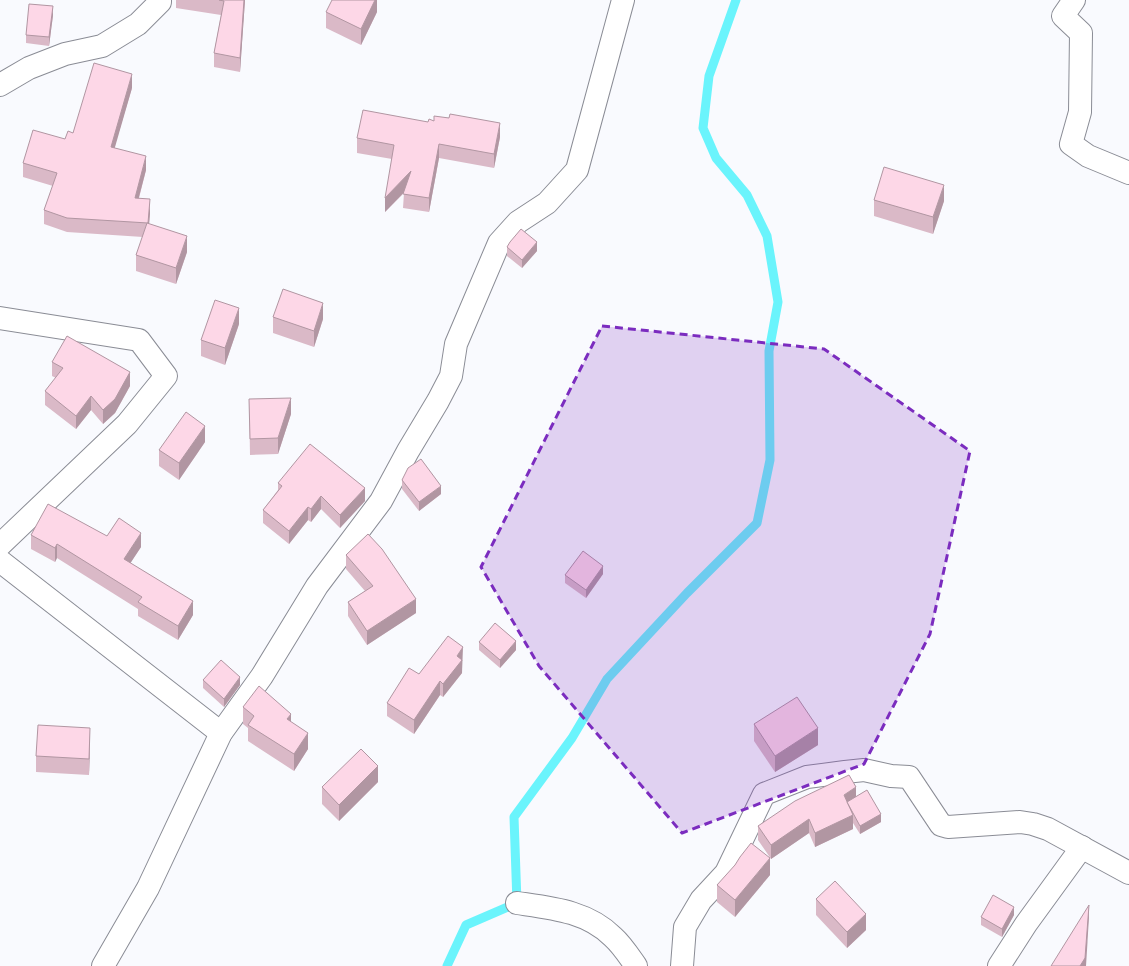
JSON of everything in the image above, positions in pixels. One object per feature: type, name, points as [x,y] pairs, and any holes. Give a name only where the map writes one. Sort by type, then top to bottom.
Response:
[{"type":"street","points":[[0,86],[29,68],[65,54],[102,46],[138,24],[160,2],[160,0]]},
{"type":"street","points":[[104,966],[148,888],[221,733],[262,676],[317,586],[381,501],[408,451],[438,401],[451,376],[456,344],[499,243],[518,222],[547,203],[577,170],[623,0]]},
{"type":"street","points":[[1074,0],[1062,16],[1081,33],[1080,112],[1071,144],[1088,156],[1129,173]]},
{"type":"street","points":[[0,318],[139,340],[166,376],[127,424],[0,546]]},
{"type":"street","points":[[0,562],[221,733]]},
{"type":"street","points":[[682,966],[685,927],[701,900],[726,873],[764,794],[806,777],[864,770],[909,778],[941,825],[948,827],[1020,822],[1033,824],[1048,829],[1129,873]]},
{"type":"street","points":[[999,966],[1026,924],[1082,847]]},
{"type":"street","points":[[517,903],[567,911],[591,920],[613,936],[636,966]]},
{"type":"highlighted area","points":[[602,326],[824,349],[970,451],[930,634],[864,764],[682,833],[539,666],[481,567]]},
{"type":"building","points":[[219,0],[244,0],[240,58],[214,53],[224,1]]},
{"type":"building","points":[[332,0],[375,0],[361,29],[326,12]]},
{"type":"building","points":[[29,4],[53,6],[49,37],[26,35]]},
{"type":"building","points":[[94,63],[132,74],[111,147],[146,156],[135,198],[150,199],[148,223],[67,218],[44,210],[57,173],[23,163],[33,130],[65,139],[68,131],[73,133]]},
{"type":"building","points":[[363,110],[428,122],[429,119],[434,121],[434,116],[449,118],[450,114],[500,123],[494,154],[439,144],[429,198],[403,194],[411,171],[385,198],[394,145],[357,138]]},
{"type":"building","points":[[884,167],[944,185],[933,217],[874,200]]},
{"type":"building","points":[[147,223],[187,236],[176,268],[136,255]]},
{"type":"building","points":[[521,229],[537,242],[522,260],[507,247]]},
{"type":"building","points":[[283,289],[323,303],[314,331],[273,317]]},
{"type":"building","points":[[215,300],[239,308],[225,348],[201,340]]},
{"type":"building","points":[[67,336],[130,372],[115,399],[103,410],[91,396],[76,416],[45,391],[63,368],[52,362]]},
{"type":"building","points":[[291,398],[278,438],[250,439],[249,399]]},
{"type":"building","points":[[186,412],[205,426],[179,463],[159,450]]},
{"type":"building","points":[[310,444],[365,488],[340,515],[321,496],[311,509],[308,507],[289,531],[263,510],[282,486],[278,483]]},
{"type":"building","points":[[421,459],[441,486],[419,502],[402,480],[408,468]]},
{"type":"building","points":[[48,504],[107,536],[119,518],[141,533],[124,559],[193,601],[178,626],[138,602],[142,597],[57,544],[55,548],[31,535]]},
{"type":"building","points":[[368,534],[382,549],[416,599],[367,631],[348,602],[373,586],[346,555]]},
{"type":"building","points":[[583,551],[603,566],[586,590],[565,575]]},
{"type":"building","points":[[495,623],[516,641],[500,660],[479,642]]},
{"type":"building","points":[[448,636],[463,647],[457,656],[462,660],[443,684],[440,681],[414,720],[387,703],[409,668],[419,674]]},
{"type":"building","points":[[221,660],[240,677],[224,699],[203,680]]},
{"type":"building","points":[[259,686],[291,714],[287,719],[308,733],[294,754],[248,725],[254,716],[243,707]]},
{"type":"building","points":[[797,697],[818,728],[775,756],[754,724]]},
{"type":"building","points":[[38,725],[90,728],[89,759],[36,756]]},
{"type":"building","points":[[361,749],[378,766],[339,805],[322,787]]},
{"type":"building","points":[[849,775],[856,787],[844,795],[853,815],[815,833],[809,819],[771,845],[758,826],[795,801]]},
{"type":"building","points":[[867,790],[881,814],[860,826],[847,802]]},
{"type":"building","points":[[751,843],[770,858],[735,900],[717,885],[735,865]]},
{"type":"building","points":[[835,881],[866,914],[847,932],[816,899]]},
{"type":"building","points":[[993,895],[1014,907],[1002,929],[981,917]]},
{"type":"building","points":[[1089,905],[1085,958],[1080,966],[1051,966]]},
{"type":"waterway","points":[[447,966],[466,925],[517,903],[514,817],[572,738],[607,679],[687,593],[757,523],[770,460],[769,351],[778,302],[767,236],[747,195],[716,158],[703,128],[709,76],[736,0]]}]
